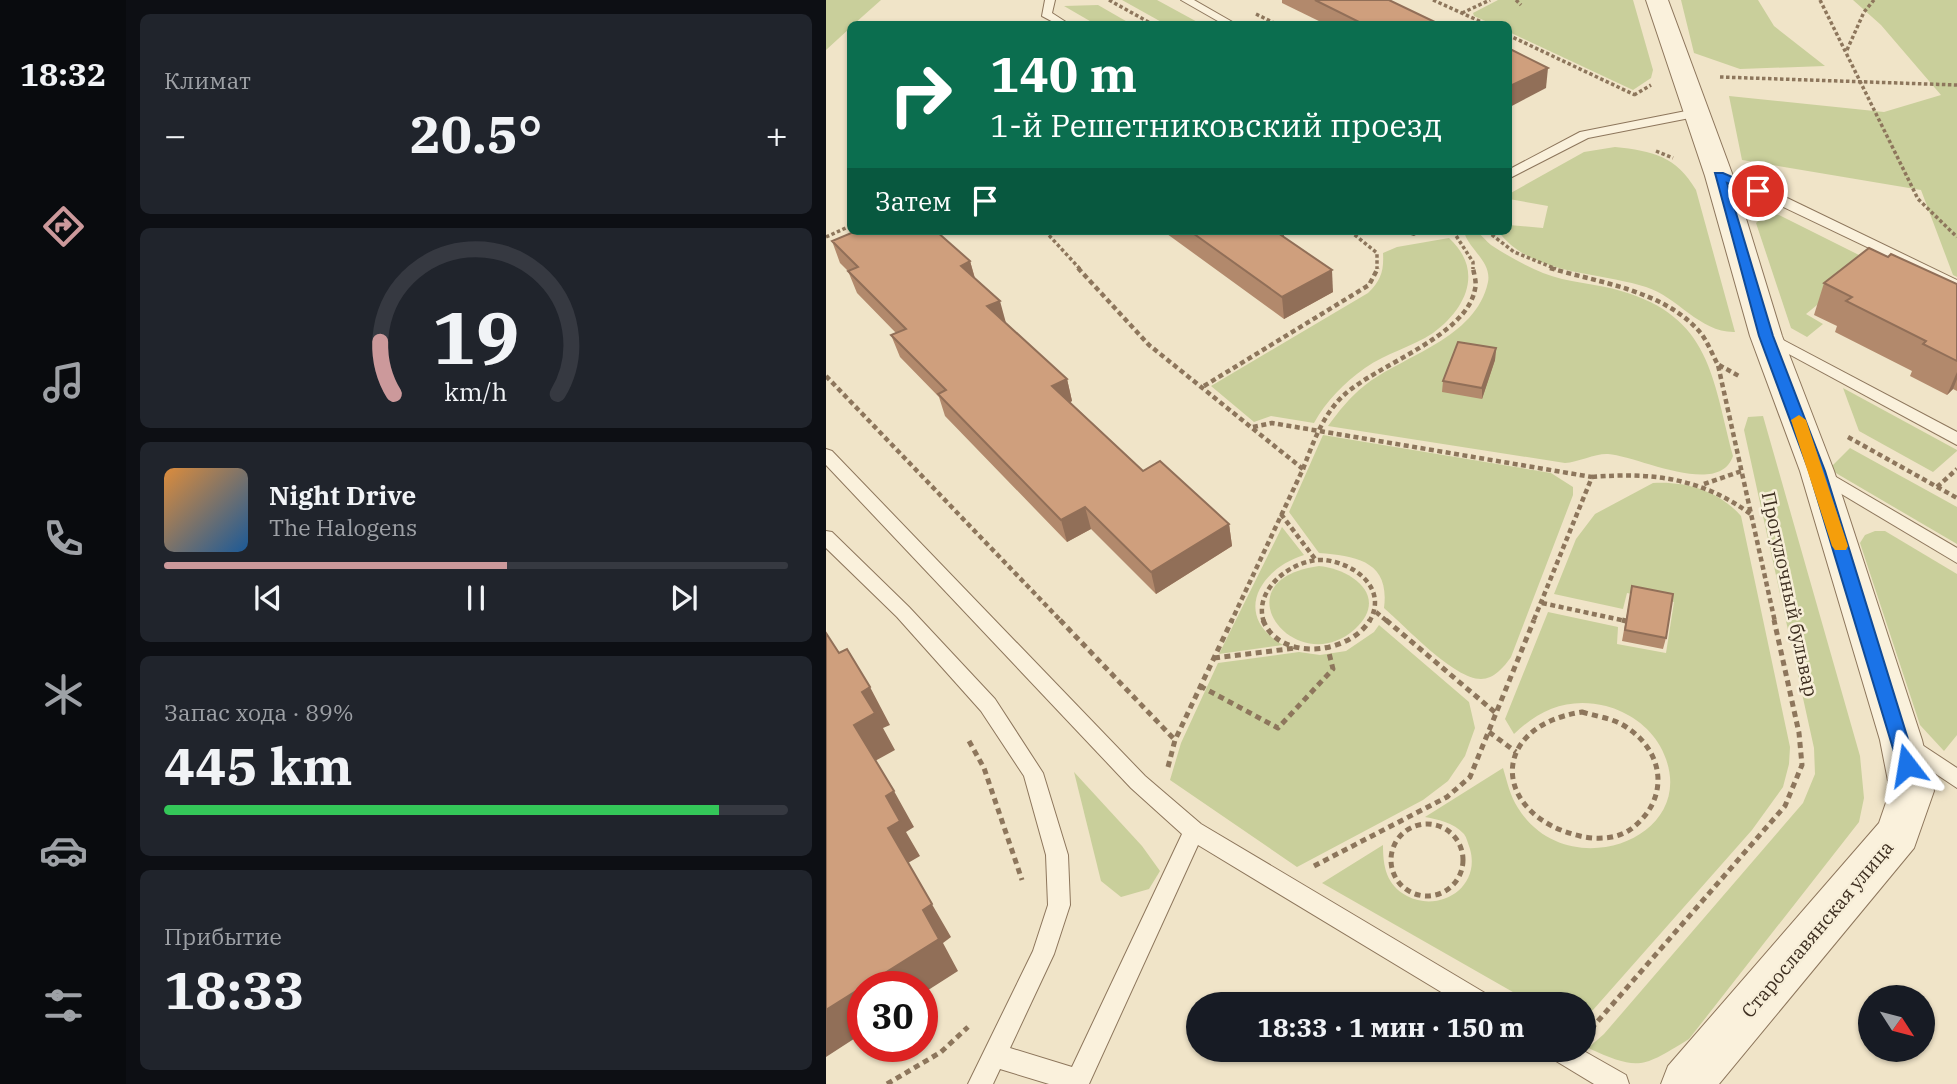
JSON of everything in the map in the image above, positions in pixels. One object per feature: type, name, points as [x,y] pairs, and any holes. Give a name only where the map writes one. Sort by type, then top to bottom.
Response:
[{"type":"street","name":"Старославянская улица","points":[[1657,0],[1668,79],[1696,113],[1719,176],[1766,336],[1817,471],[1901,740],[1912,791],[1898,834],[1686,1084]]},
{"type":"lane","points":[[1050,0],[1046,14],[1059,21]]},
{"type":"lane","points":[[1186,0],[1224,21]]},
{"type":"lane","points":[[1512,173],[1584,135],[1696,113]]},
{"type":"lane","points":[[1719,176],[1778,199],[1957,286]]},
{"type":"lane","points":[[1766,336],[1957,439]]},
{"type":"lane","points":[[826,455],[1138,782],[1194,831],[1462,992]]},
{"type":"lane","points":[[1817,471],[1957,556]]},
{"type":"lane","points":[[826,537],[903,612],[988,705],[1033,773],[1057,855],[1059,905],[1043,954],[980,1084]]},
{"type":"lane","points":[[1901,740],[1957,779]]},
{"type":"lane","points":[[994,1055],[1078,1081],[1194,831]]},
{"type":"lane","points":[[1579,1062],[1617,1084]]},
{"type":"path","points":[[1110,0],[1147,21]]},
{"type":"path","points":[[1433,0],[1479,21]]},
{"type":"path","points":[[1462,13],[1490,0]]},
{"type":"path","points":[[1516,0],[1521,5]]},
{"type":"path","points":[[1820,0],[1918,199],[1957,237]]},
{"type":"path","points":[[1847,51],[1864,12],[1874,0]]},
{"type":"path","points":[[1512,37],[1634,94]]},
{"type":"path","points":[[1623,101],[1668,79],[1957,85]]},
{"type":"path","points":[[1649,148],[1680,163]]},
{"type":"path","points":[[826,237],[847,227]]},
{"type":"path","points":[[1049,235],[1149,345],[1204,386],[1303,469]]},
{"type":"path","points":[[1204,386],[1369,285],[1380,264],[1378,253],[1373,245],[1357,235]]},
{"type":"path","points":[[826,376],[1175,740],[1303,469],[1318,430],[1344,394],[1391,360],[1438,337],[1469,306],[1479,285],[1466,247],[1456,235]]},
{"type":"path","name":"Прогулочный бульвар","points":[[1492,235],[1519,256],[1550,271],[1626,287],[1653,297],[1678,310],[1703,333],[1718,365],[1800,733],[1802,765],[1785,806],[1596,1026]]},
{"type":"path","points":[[1794,407],[1957,498]]},
{"type":"path","points":[[1252,427],[1272,423],[1592,477],[1625,473],[1657,475],[1703,484],[1718,490],[1752,515]]},
{"type":"path","points":[[1937,487],[1957,469]]},
{"type":"path","points":[[1703,484],[1730,478],[1742,471]]},
{"type":"path","points":[[1280,885],[1447,797],[1470,778],[1592,477]]},
{"type":"path","points":[[1281,514],[1315,560]]},
{"type":"path","points":[[1213,658],[1300,647],[1328,649],[1348,643],[1363,633],[1376,612],[1376,590],[1368,578],[1355,568],[1339,562],[1315,560],[1288,568],[1274,578],[1264,591],[1261,606],[1264,621],[1274,635],[1300,647]]},
{"type":"path","points":[[1542,603],[1626,621]]},
{"type":"path","points":[[1376,612],[1497,714]]},
{"type":"path","points":[[1200,686],[1278,728],[1333,669],[1328,649]]},
{"type":"path","points":[[1582,712],[1605,715],[1626,724],[1643,738],[1656,758],[1661,780],[1657,802],[1645,820],[1625,833],[1601,839],[1574,837],[1549,827],[1530,811],[1518,792],[1513,772],[1516,752],[1525,735],[1540,722],[1560,714],[1582,712]]},
{"type":"path","points":[[1489,732],[1516,752]]},
{"type":"path","points":[[965,733],[984,768],[1026,891]]},
{"type":"path","points":[[1396,823],[1403,834]]},
{"type":"path","points":[[1426,825],[1450,833],[1459,842],[1466,863],[1456,883],[1447,890],[1424,895],[1401,885],[1390,865],[1390,854],[1403,834],[1426,825]]},
{"type":"path","points":[[887,1084],[941,1052],[970,1025]]},
{"type":"green space","points":[[826,0],[881,0],[857,21],[847,21],[847,31],[826,50]]},
{"type":"green space","points":[[1122,0],[1157,0],[1196,21],[1160,21]]},
{"type":"green space","points":[[1498,0],[1633,0],[1653,70],[1651,78],[1633,90],[1512,33],[1512,21],[1485,21],[1473,13]]},
{"type":"green space","points":[[1681,0],[1758,0],[1774,26],[1825,66],[1740,69],[1694,53]]},
{"type":"green space","points":[[1853,0],[1957,0],[1957,277],[1953,275],[1921,190],[1742,160],[1729,96],[1884,112],[1941,95],[1881,25]]},
{"type":"green space","points":[[1098,5],[1126,21],[1090,21],[1064,6]]},
{"type":"green space","points":[[1615,147],[1652,153],[1672,163],[1688,179],[1696,190],[1735,332],[1711,327],[1668,298],[1646,287],[1547,264],[1528,256],[1502,235],[1512,235],[1512,225],[1543,228],[1548,206],[1512,200],[1512,192],[1584,152]]},
{"type":"green space","points":[[1765,214],[1779,215],[1891,271],[1855,274],[1806,314],[1823,324],[1807,337],[1791,328],[1756,223]]},
{"type":"green space","points":[[1465,235],[1480,235],[1497,249],[1543,273],[1621,291],[1651,302],[1674,317],[1690,334],[1703,354],[1712,376],[1733,456],[1725,468],[1712,474],[1676,472],[1608,454],[1565,463],[1328,426],[1344,405],[1364,386],[1454,332],[1481,302],[1488,274],[1483,261]]},
{"type":"green space","points":[[1449,238],[1460,250],[1468,276],[1467,288],[1455,312],[1433,333],[1382,358],[1357,374],[1330,400],[1314,423],[1271,416],[1254,422],[1211,386],[1368,293],[1381,275],[1383,253],[1397,247]]},
{"type":"green space","points":[[1843,388],[1957,451],[1933,472],[1859,431]]},
{"type":"green space","points":[[1763,416],[1860,756],[1864,798],[1859,822],[1689,1039],[1650,1061],[1630,1063],[1596,1051],[1596,1041],[1803,803],[1815,774],[1814,748],[1744,430],[1748,417]]},
{"type":"green space","points":[[1323,435],[1551,473],[1573,487],[1573,495],[1511,657],[1494,675],[1481,679],[1470,677],[1444,662],[1384,608],[1385,593],[1382,580],[1376,571],[1368,564],[1346,556],[1319,553],[1289,512]]},
{"type":"green space","points":[[1850,448],[1957,507],[1957,544],[1829,469]]},
{"type":"green space","points":[[1653,483],[1665,483],[1701,489],[1723,500],[1741,516],[1790,747],[1783,787],[1752,830],[1596,1007],[1596,992],[1513,992],[1322,883],[1383,845],[1387,874],[1400,892],[1419,900],[1432,901],[1455,894],[1469,875],[1472,863],[1467,839],[1451,824],[1425,817],[1503,768],[1518,808],[1541,833],[1569,845],[1598,848],[1626,841],[1650,826],[1666,805],[1670,778],[1660,746],[1650,732],[1622,712],[1606,706],[1567,704],[1534,718],[1514,734],[1505,719],[1548,612],[1618,627],[1617,644],[1666,653],[1674,602],[1627,593],[1623,609],[1554,594],[1576,539],[1595,514]]},
{"type":"green space","points":[[1282,527],[1304,555],[1288,562],[1264,582],[1255,607],[1258,621],[1267,633],[1283,645],[1219,654]]},
{"type":"green space","points":[[1885,531],[1957,574],[1957,735],[1944,751],[1920,725],[1860,543],[1865,535]]},
{"type":"green space","points":[[1319,566],[1331,568],[1354,579],[1368,596],[1369,606],[1365,617],[1355,629],[1332,642],[1310,643],[1291,636],[1276,623],[1270,606],[1273,589],[1289,575]]},
{"type":"green space","points":[[1379,625],[1469,702],[1475,728],[1465,756],[1448,781],[1423,800],[1297,867],[1170,780],[1181,743],[1218,663],[1299,652],[1320,655],[1346,651],[1374,632]]},
{"type":"green space","points":[[1074,772],[1142,846],[1160,871],[1149,889],[1121,897],[1101,881]]},
{"type":"building","points":[[1315,0],[1389,0],[1433,21],[1357,21]]},
{"type":"building","points":[[1512,50],[1548,68],[1512,85]]},
{"type":"building","points":[[847,235],[941,235],[970,261],[961,266],[1000,301],[987,306],[1067,379],[1052,386],[1143,471],[1160,461],[1229,524],[1151,572],[1085,507],[1061,520],[938,394],[946,390],[891,335],[906,329],[848,271],[858,267],[832,241]]},
{"type":"building","points":[[1196,235],[1281,235],[1332,270],[1282,297]]},
{"type":"building","points":[[1869,248],[1888,257],[1891,254],[1957,284],[1957,361],[1923,344],[1926,341],[1846,301],[1852,297],[1824,283]]},
{"type":"building","points":[[1458,342],[1496,348],[1482,388],[1443,381]]},
{"type":"building","points":[[1632,586],[1673,594],[1666,638],[1625,630]]},
{"type":"building","points":[[826,633],[839,653],[847,649],[870,687],[862,692],[875,713],[854,725],[894,791],[886,796],[900,821],[888,828],[932,904],[923,910],[939,939],[888,971],[847,971],[847,997],[826,1010]]},
{"type":"slow traffic","points":[[1799,420],[1840,546]]},
{"type":"route","points":[[1758,191],[1719,176],[1766,336],[1817,471],[1907,765]]}]
